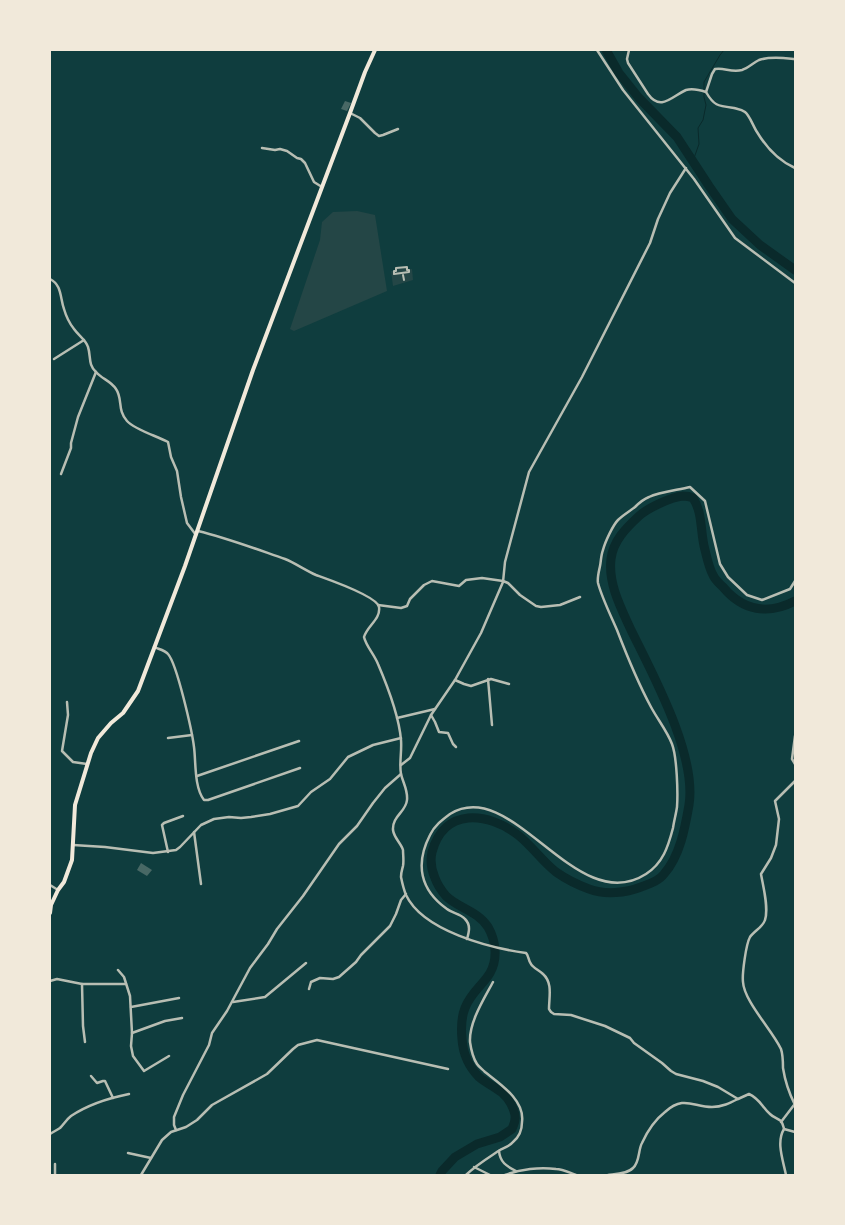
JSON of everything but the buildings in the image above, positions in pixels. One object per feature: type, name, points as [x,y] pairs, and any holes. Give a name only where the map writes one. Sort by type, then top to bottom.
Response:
[{"type":"main road","points":[[50,913],[72,860],[75,805],[87,764],[98,738],[123,713],[138,691],[253,370],[365,72],[376,50]]},
{"type":"street","points":[[597,50],[623,90],[686,168],[735,238],[795,283]]},
{"type":"street","points":[[629,50],[628,63],[648,94],[656,102],[663,102],[687,90],[692,89],[706,92],[716,105],[740,109],[745,112],[758,135],[771,150],[783,163],[795,168]]},
{"type":"street","points":[[706,92],[715,69],[720,68],[732,72],[743,70],[761,59],[779,57],[795,59]]},
{"type":"street","points":[[350,113],[360,118],[379,136],[398,129]]},
{"type":"street","points":[[262,148],[280,149],[301,159],[306,163],[314,182],[322,187]]},
{"type":"street","points":[[401,765],[410,758],[431,715],[455,680],[481,633],[503,581],[505,562],[529,472],[582,377],[650,243],[670,193],[686,168]]},
{"type":"street","points":[[407,267],[409,272],[394,274],[394,271],[396,271],[396,268],[407,267]]},
{"type":"street","points":[[403,276],[404,280]]},
{"type":"street","points":[[50,279],[60,289],[63,308],[74,330],[88,347],[90,364],[96,372],[116,388],[123,415],[128,422],[168,442],[171,457],[177,471],[187,523],[196,533],[221,537],[286,560],[362,594],[374,600],[378,605],[379,609],[374,623],[366,630],[364,636],[386,685],[401,738],[401,774],[406,788],[407,800],[406,807],[395,819],[393,830],[403,851],[401,877],[406,894],[413,905],[426,918],[467,939],[526,953],[532,966],[548,980],[550,986],[549,1009],[554,1014],[571,1016],[605,1026],[630,1038],[676,1074],[718,1087],[738,1099]]},
{"type":"street","points":[[54,359],[84,340]]},
{"type":"street","points":[[61,474],[71,448],[78,417],[96,372]]},
{"type":"street","points":[[467,939],[470,929],[466,920],[451,913],[431,896],[422,872],[421,862],[422,854],[431,833],[438,823],[455,812],[473,808],[490,811],[511,821],[566,863],[588,875],[611,883],[638,879],[652,870],[659,863],[670,841],[678,796],[673,747],[650,706],[597,581],[603,549],[617,521],[648,497],[690,487],[705,501],[720,564],[728,577],[747,595],[762,600],[790,589],[795,581]]},
{"type":"street","points":[[378,605],[401,608],[407,606],[410,599],[424,585],[432,582],[459,586],[466,580],[482,578],[508,583],[520,595],[536,606],[560,604],[580,597]]},
{"type":"street","points":[[154,647],[166,651],[175,670],[192,735],[197,776],[202,797],[206,800],[300,768]]},
{"type":"street","points":[[455,680],[470,686],[488,679],[509,684]]},
{"type":"street","points":[[488,679],[492,725]]},
{"type":"street","points":[[67,702],[68,716],[62,752],[73,762],[87,764]]},
{"type":"street","points":[[396,718],[435,709]]},
{"type":"street","points":[[431,715],[439,732],[448,733],[456,747]]},
{"type":"street","points":[[168,738],[192,735]]},
{"type":"street","points":[[795,736],[792,759],[795,764]]},
{"type":"street","points":[[73,845],[153,853],[176,850],[201,826],[214,819],[229,817],[251,818],[298,806],[311,792],[330,779],[348,758],[373,744],[401,738]]},
{"type":"street","points":[[197,776],[299,741]]},
{"type":"street","points":[[176,1130],[174,1117],[183,1095],[209,1045],[212,1034],[250,968],[334,850],[358,826],[385,788],[401,774]]},
{"type":"street","points":[[781,1122],[795,1105],[784,1070],[782,1052],[746,995],[743,983],[748,942],[766,918],[765,892],[761,874],[772,858],[776,845],[778,819],[775,801],[795,781]]},
{"type":"street","points":[[168,852],[162,825],[183,816]]},
{"type":"street","points":[[194,832],[201,884]]},
{"type":"street","points":[[50,885],[58,890]]},
{"type":"street","points":[[309,989],[311,982],[320,978],[334,979],[339,977],[356,962],[361,954],[390,926],[401,900],[406,894]]},
{"type":"street","points":[[232,1002],[265,997],[306,963]]},
{"type":"street","points":[[118,970],[124,977],[130,996],[133,1056],[144,1071],[169,1056]]},
{"type":"street","points":[[50,981],[58,979],[82,984],[126,984]]},
{"type":"street","points":[[466,1175],[474,1167],[513,1142],[521,1131],[523,1119],[516,1099],[477,1066],[470,1042],[471,1029],[493,982]]},
{"type":"street","points":[[82,984],[85,1042]]},
{"type":"street","points":[[131,1007],[179,998]]},
{"type":"street","points":[[132,1033],[165,1021],[182,1018]]},
{"type":"street","points":[[141,1175],[162,1140],[171,1132],[186,1127],[197,1120],[216,1103],[267,1074],[293,1049],[309,1042],[317,1040],[448,1069]]},
{"type":"street","points":[[91,1076],[96,1083],[105,1081],[113,1098]]},
{"type":"street","points":[[50,1134],[59,1129],[70,1117],[85,1108],[99,1101],[129,1094]]},
{"type":"street","points":[[608,1175],[621,1173],[636,1165],[642,1143],[648,1133],[659,1117],[674,1106],[690,1103],[712,1107],[728,1104],[749,1094],[754,1096],[767,1112],[781,1122],[784,1129],[780,1144],[786,1175]]},
{"type":"street","points":[[784,1129],[795,1132]]},
{"type":"street","points":[[500,1151],[503,1163],[516,1171]]},
{"type":"street","points":[[128,1154],[152,1158]]},
{"type":"street","points":[[55,1164],[55,1175]]},
{"type":"street","points":[[474,1167],[490,1175]]},
{"type":"street","points":[[505,1175],[529,1169],[558,1169],[576,1175]]},
{"type":"shaded area","points":[[357,211],[375,215],[387,291],[294,331],[290,329],[320,240],[322,222],[333,212]]},
{"type":"shaded area","points":[[407,267],[407,270],[412,269],[413,280],[393,286],[391,271],[396,271],[396,268]]},
{"type":"waterway","points":[[606,50],[619,73],[639,98],[677,137],[732,219],[760,245],[795,270]]},
{"type":"waterway","points":[[693,161],[699,144],[698,128],[703,120],[706,105],[704,82],[724,50]]},
{"type":"waterway","points":[[440,1175],[455,1157],[477,1144],[500,1137],[512,1129],[515,1122],[515,1113],[508,1099],[475,1073],[467,1060],[464,1050],[461,1027],[464,1012],[470,997],[493,968],[495,950],[491,932],[484,922],[451,900],[444,894],[437,882],[431,859],[438,837],[446,827],[468,818],[481,818],[494,822],[518,835],[551,868],[564,877],[589,889],[609,893],[635,889],[659,879],[670,867],[681,841],[689,805],[690,785],[686,763],[671,716],[627,622],[613,587],[611,559],[617,541],[629,525],[648,510],[678,497],[693,498],[701,523],[707,560],[716,580],[731,595],[747,606],[766,609],[795,601]]}]
